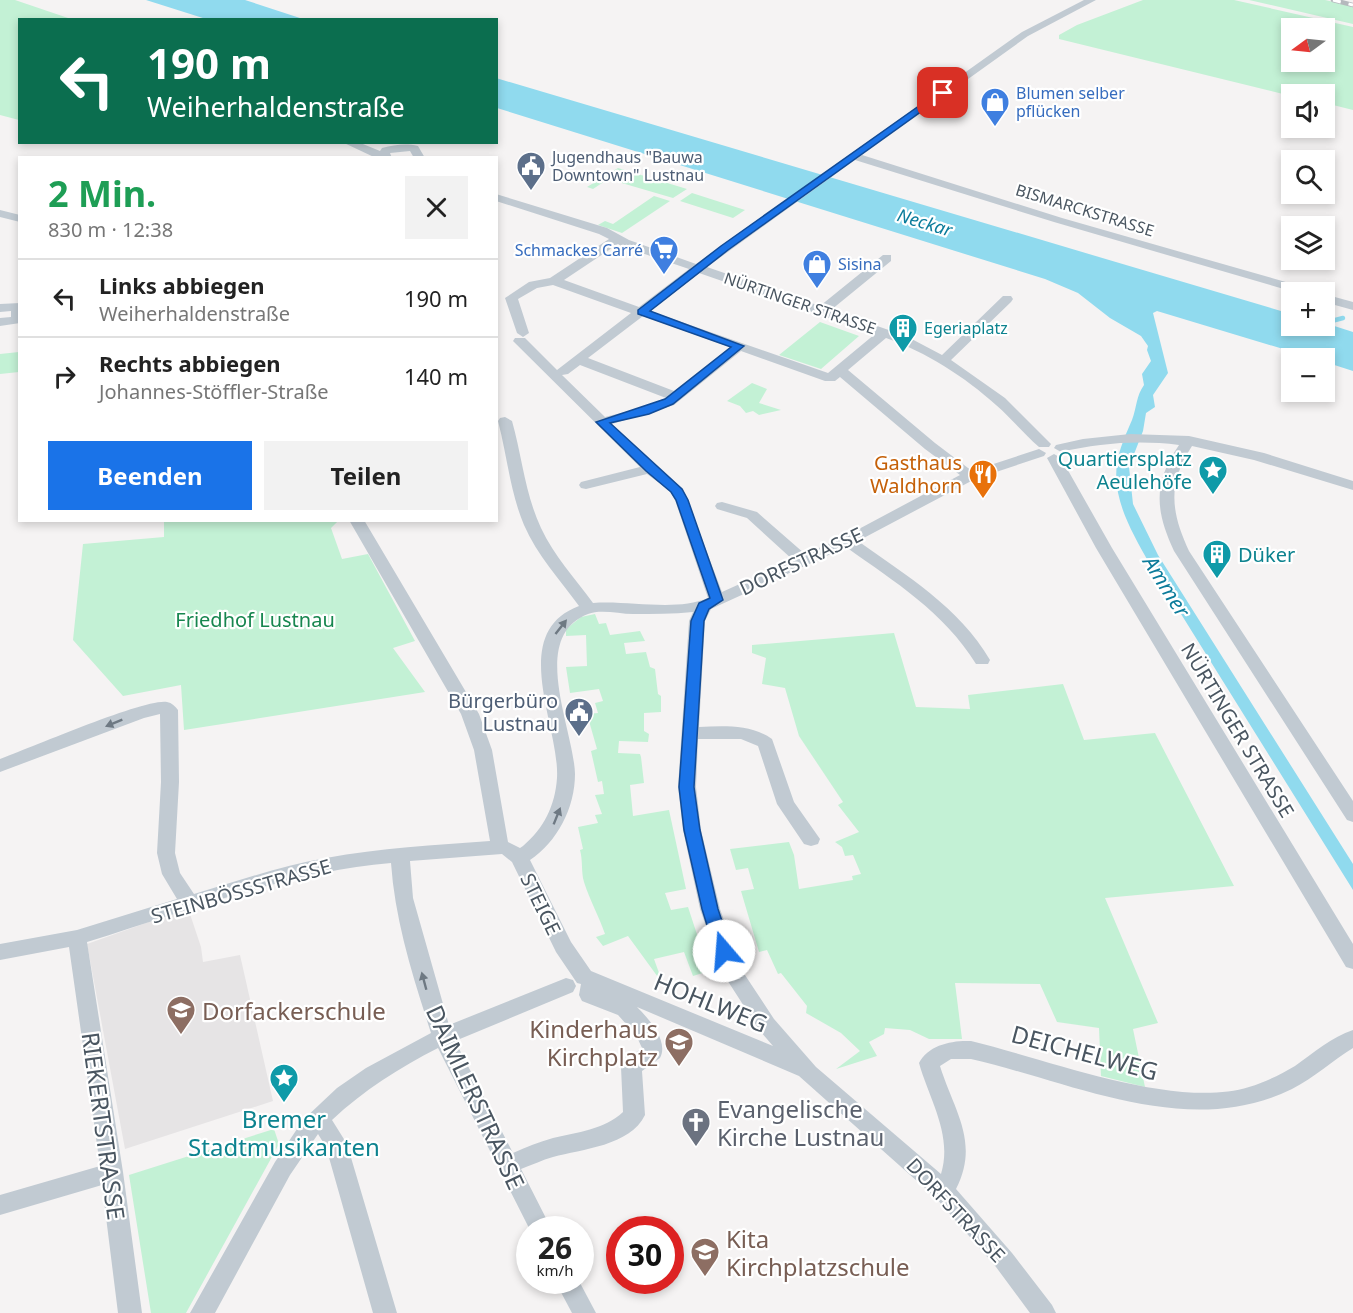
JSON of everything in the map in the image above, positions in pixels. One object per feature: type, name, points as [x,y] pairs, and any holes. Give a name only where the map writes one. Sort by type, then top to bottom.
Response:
[{"type":"street","points":[[562,371],[712,257],[1025,34],[1091,0]]},
{"type":"street","points":[[352,144],[383,156]]},
{"type":"street","points":[[386,156],[386,150],[401,147],[414,148],[419,156]]},
{"type":"street","name":"BISMARCKSTRASSE","points":[[855,156],[1058,220],[1281,285]]},
{"type":"street","name":"NÜRTINGER STRASSE","points":[[498,198],[603,231],[617,239],[907,341],[943,361],[996,398],[1049,451],[1104,548],[1353,961]]},
{"type":"street","points":[[0,213],[18,218]]},
{"type":"street","points":[[617,239],[554,281],[533,285],[511,298],[522,337],[602,422],[650,469],[676,489],[682,500],[710,603]]},
{"type":"street","points":[[823,310],[887,258]]},
{"type":"street","points":[[554,281],[830,378],[845,374],[885,333]]},
{"type":"street","points":[[943,361],[1008,299]]},
{"type":"street","points":[[1335,301],[1353,306]]},
{"type":"street","points":[[0,308],[17,306],[17,320],[0,322]]},
{"type":"street","points":[[602,422],[645,411],[676,397],[739,346]]},
{"type":"street","points":[[577,359],[676,397]]},
{"type":"street","points":[[845,374],[930,446],[970,476]]},
{"type":"street","points":[[505,421],[515,454],[521,497],[530,522],[549,556],[589,609]]},
{"type":"street","name":"DORFSTRASSE","points":[[1044,1313],[1004,1260],[944,1191],[908,1156],[809,1073],[767,1025],[732,972],[710,909],[692,830],[687,787],[696,630],[710,603],[847,541],[970,476],[1049,451],[1091,442],[1133,437],[1189,440],[1285,464],[1353,486]]},
{"type":"street","points":[[1189,440],[1173,465],[1166,493],[1174,535],[1180,551],[1353,815]]},
{"type":"street","points":[[586,485],[650,469]]},
{"type":"street","points":[[722,506],[752,515],[803,561]]},
{"type":"street","points":[[357,522],[470,714],[483,750],[500,847],[508,849],[519,858]]},
{"type":"street","points":[[847,541],[918,592],[948,617],[971,639],[982,660]]},
{"type":"street","name":"STEIGE","points":[[592,982],[578,971],[563,947],[519,858],[528,853],[546,836],[557,819],[563,797],[566,773],[551,697],[549,652],[552,639],[562,623],[574,614],[589,609],[710,603]]},
{"type":"street","points":[[0,766],[140,713],[165,707],[169,710],[170,782],[166,853],[171,874],[189,903]]},
{"type":"street","points":[[689,733],[734,733],[763,740],[766,743],[786,804],[811,839]]},
{"type":"street","name":"STEINBÖSSSTRASSE","points":[[0,952],[77,938],[305,870],[354,860],[500,847]]},
{"type":"street","name":"DAIMLERSTRASSE","points":[[400,855],[403,898],[426,987],[442,1036],[534,1216]]},
{"type":"street","name":"RIEKERTSTRASSE","points":[[77,938],[112,1172],[130,1313]]},
{"type":"street","points":[[507,1165],[540,1152],[602,1135],[623,1125],[634,1115],[631,1067],[653,1052],[654,1048],[639,1023],[625,1009],[589,995],[592,982]]},
{"type":"street","name":"HOHLWEG","points":[[592,982],[746,1043],[809,1073]]},
{"type":"street","points":[[202,1313],[277,1178],[297,1145],[319,1118],[370,1077],[418,1047],[566,986]]},
{"type":"street","name":"DEICHELWEG","points":[[944,1191],[952,1180],[958,1154],[954,1131],[929,1063],[941,1053],[957,1049],[990,1053],[1175,1101],[1216,1102],[1250,1095],[1283,1083],[1353,1038]]},
{"type":"street","points":[[319,1118],[336,1144],[386,1313]]},
{"type":"street","points":[[0,1205],[112,1172]]},
{"type":"street","points":[[574,1294],[584,1313]]},
{"type":"shaded area","name":"Dorfackerschule","points":[[188,908],[201,947],[203,962],[240,955],[273,1101],[125,1149],[87,944]]},
{"type":"green space","points":[[0,0],[15,0],[68,18],[18,18],[18,120],[0,115]]},
{"type":"green space","points":[[1143,0],[1234,0],[1313,18],[1281,18],[1281,72],[1335,72],[1335,23],[1353,27],[1353,110],[1335,106],[1335,84],[1281,84],[1281,94],[1059,39],[1059,35],[1077,25]]},
{"type":"green space","points":[[1249,0],[1325,0],[1353,6],[1353,24]]},
{"type":"green space","points":[[618,168],[687,189],[673,198],[608,179],[593,189],[587,187]]},
{"type":"green space","points":[[692,193],[745,210],[733,218],[680,201]]},
{"type":"green space","points":[[654,196],[670,201],[622,233],[598,225],[605,221],[613,224]]},
{"type":"green space","points":[[820,322],[859,336],[821,369],[779,355]]},
{"type":"green space","points":[[18,352],[18,372],[0,374],[0,354]]},
{"type":"green space","points":[[752,383],[767,389],[759,403],[781,410],[759,415],[753,411],[746,413],[740,406],[727,401]]},
{"type":"green space","name":"Friedhof Lustnau","points":[[164,522],[337,522],[331,528],[342,559],[368,554],[415,641],[393,648],[425,692],[184,730],[181,685],[123,696],[73,640],[83,544],[164,537]]},
{"type":"green space","points":[[595,614],[599,624],[606,623],[610,635],[640,631],[645,641],[624,643],[626,654],[646,652],[650,667],[655,669],[658,694],[661,696],[661,712],[644,713],[644,731],[649,734],[648,742],[619,741],[618,753],[640,754],[641,757],[644,783],[630,785],[633,816],[669,810],[686,889],[665,893],[671,910],[688,907],[709,971],[693,976],[684,952],[654,959],[663,984],[628,936],[603,946],[596,937],[605,934],[583,878],[580,850],[583,849],[578,827],[598,823],[595,815],[602,814],[595,795],[604,794],[602,781],[598,782],[591,751],[597,749],[587,714],[598,713],[595,703],[603,701],[599,689],[570,693],[566,667],[587,666],[586,635],[566,636],[566,629],[581,617]]},
{"type":"green space","points":[[894,633],[916,707],[970,709],[968,695],[1063,684],[1084,740],[1155,733],[1234,886],[1105,898],[1158,1023],[1133,1029],[1145,1087],[1101,1076],[1099,1028],[1057,1022],[1040,984],[955,983],[962,1039],[929,1039],[910,1030],[885,1028],[884,1034],[869,1042],[877,1056],[836,1069],[860,1051],[841,1033],[806,1013],[807,1006],[781,973],[778,974],[767,950],[759,952],[741,891],[754,889],[748,868],[736,870],[730,849],[789,842],[794,855],[799,889],[853,880],[852,876],[861,874],[853,855],[845,856],[842,847],[835,842],[859,832],[838,805],[843,802],[799,736],[785,688],[762,684],[766,658],[752,653],[752,645]]},
{"type":"green space","points":[[274,1129],[279,1144],[186,1313],[151,1313],[129,1175]]},
{"type":"water","points":[[146,0],[245,0],[300,18],[203,18]]},
{"type":"water","points":[[498,79],[1281,311],[1281,336],[1335,336],[1335,326],[1353,332],[1353,371],[1335,365],[1335,348],[1281,348],[1157,311],[1153,313],[1168,373],[1153,395],[1155,407],[1146,413],[1143,431],[1129,467],[1133,504],[1158,555],[1353,864],[1353,890],[1136,539],[1120,502],[1116,477],[1121,447],[1144,385],[1142,374],[1151,361],[1148,346],[1141,336],[1110,318],[1078,293],[1045,279],[498,108]]},
{"type":"waterway","points":[[1335,320],[1343,318]]},
{"type":"railway","points":[[1333,0],[1353,5]]},
{"type":"place","name":"Blumen selber pflücken","points":[[995,128]]},
{"type":"place","name":"Jugendhaus \"Bauwa Downtown\" Lustnau","points":[[531,192]]},
{"type":"place","name":"Schmackes Carré","points":[[664,276]]},
{"type":"place","name":"Sisina","points":[[817,290]]},
{"type":"place","name":"Egeriaplatz","points":[[903,354]]},
{"type":"place","name":"Quartiersplatz Aeulehöfe","points":[[1213,496]]},
{"type":"place","name":"Gasthaus Waldhorn","points":[[983,500]]},
{"type":"place","name":"Düker","points":[[1217,580]]},
{"type":"place","name":"Bürgerbüro Lustnau","points":[[579,738]]},
{"type":"place","name":"Dorfackerschule","points":[[181,1036]]},
{"type":"place","name":"Kinderhaus Kirchplatz","points":[[679,1068]]},
{"type":"place","name":"Bremer Stadtmusikanten","points":[[284,1104]]},
{"type":"place","name":"Evangelische Kirche Lustnau","points":[[696,1148]]},
{"type":"place","name":"Kita Kirchplatzschule","points":[[705,1278]]},
{"type":"route","points":[[724,951],[710,909],[692,830],[687,787],[698,621],[704,606],[717,600],[682,500],[676,489],[650,469],[602,422],[669,402],[739,346],[642,312],[724,248],[943,93]]},
{"type":"water label","name":"Neckar","points":[[925,222]]},
{"type":"water label","name":"Ammer","points":[[1167,586]]}]
